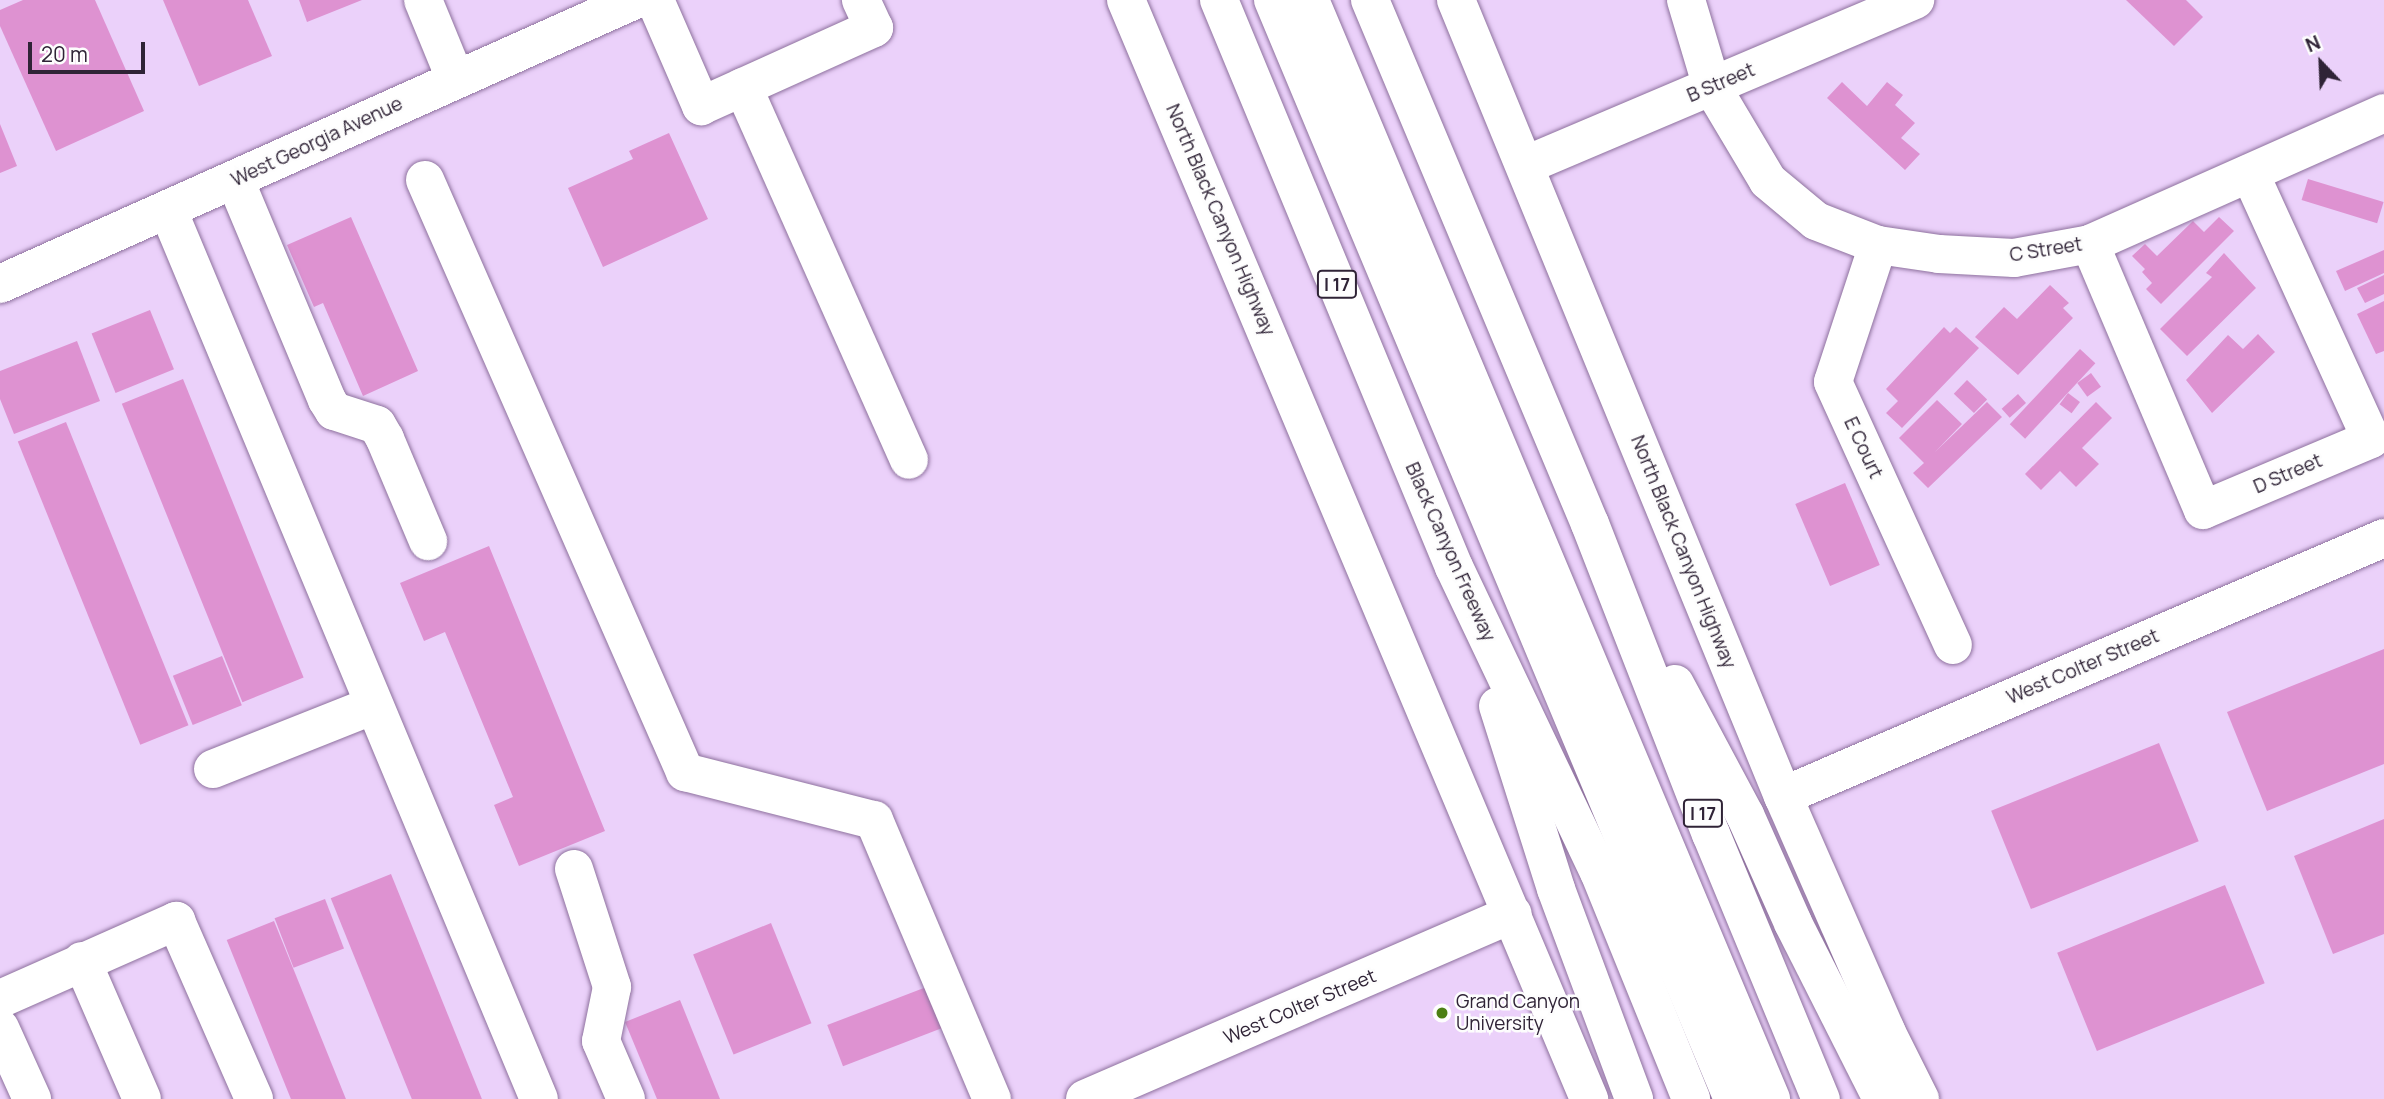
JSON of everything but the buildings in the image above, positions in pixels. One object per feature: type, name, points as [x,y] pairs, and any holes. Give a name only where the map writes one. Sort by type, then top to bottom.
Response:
[{"type":"main road","points":[[423,0],[455,78]]},
{"type":"main road","name":"West Georgia Avenue","points":[[0,284],[235,180],[455,78],[635,0]]},
{"type":"main road","points":[[655,0],[701,106],[874,27],[861,0]]},
{"type":"main road","name":"North Black Canyon Highway","points":[[1126,0],[1589,1099]]},
{"type":"main road","name":"Black Canyon Freeway","points":[[1219,0],[1454,568],[1599,872],[1691,1099]]},
{"type":"main road","points":[[1273,0],[1733,1099]]},
{"type":"main road","points":[[1310,0],[1771,1099]]},
{"type":"main road","name":"I 17","points":[[1370,0],[1590,524],[1711,834],[1821,1099]]},
{"type":"main road","name":"North Black Canyon Highway","points":[[1456,0],[1783,796],[1880,1018],[1920,1099]]},
{"type":"main road","name":"C Street","points":[[1686,0],[1712,87],[1768,181],[1816,221],[1878,245],[1939,254],[2014,258],[2090,244],[2384,113]]},
{"type":"main road","name":"B Street","points":[[1526,165],[1915,0]]},
{"type":"main road","points":[[743,87],[909,460]]},
{"type":"main road","name":"D Street","points":[[2090,244],[2203,510],[2371,439],[2250,173]]},
{"type":"main road","points":[[235,180],[327,400],[334,411],[377,425],[386,439],[428,541]]},
{"type":"main road","points":[[425,180],[685,772],[874,820],[992,1099]]},
{"type":"main road","points":[[168,210],[539,1099]]},
{"type":"main road","name":"E Court","points":[[1878,245],[1833,382],[1953,645]]},
{"type":"main road","points":[[1590,524],[1745,815],[1793,923],[1882,1099]]},
{"type":"main road","name":"West Colter Street","points":[[1783,796],[2384,538]]},
{"type":"main road","points":[[1454,568],[1556,889],[1634,1099]]},
{"type":"main road","points":[[213,769],[374,705]]},
{"type":"main road","points":[[574,869],[612,988],[601,1041],[626,1099]]},
{"type":"main road","name":"West Colter Street","points":[[1085,1099],[1513,914]]},
{"type":"main road","points":[[0,999],[176,921],[254,1099]]},
{"type":"main road","points":[[82,961],[142,1099]]},
{"type":"main road","points":[[0,1028],[32,1099]]},
{"type":"place","name":"Grand Canyon University","points":[[1442,1013]]}]
